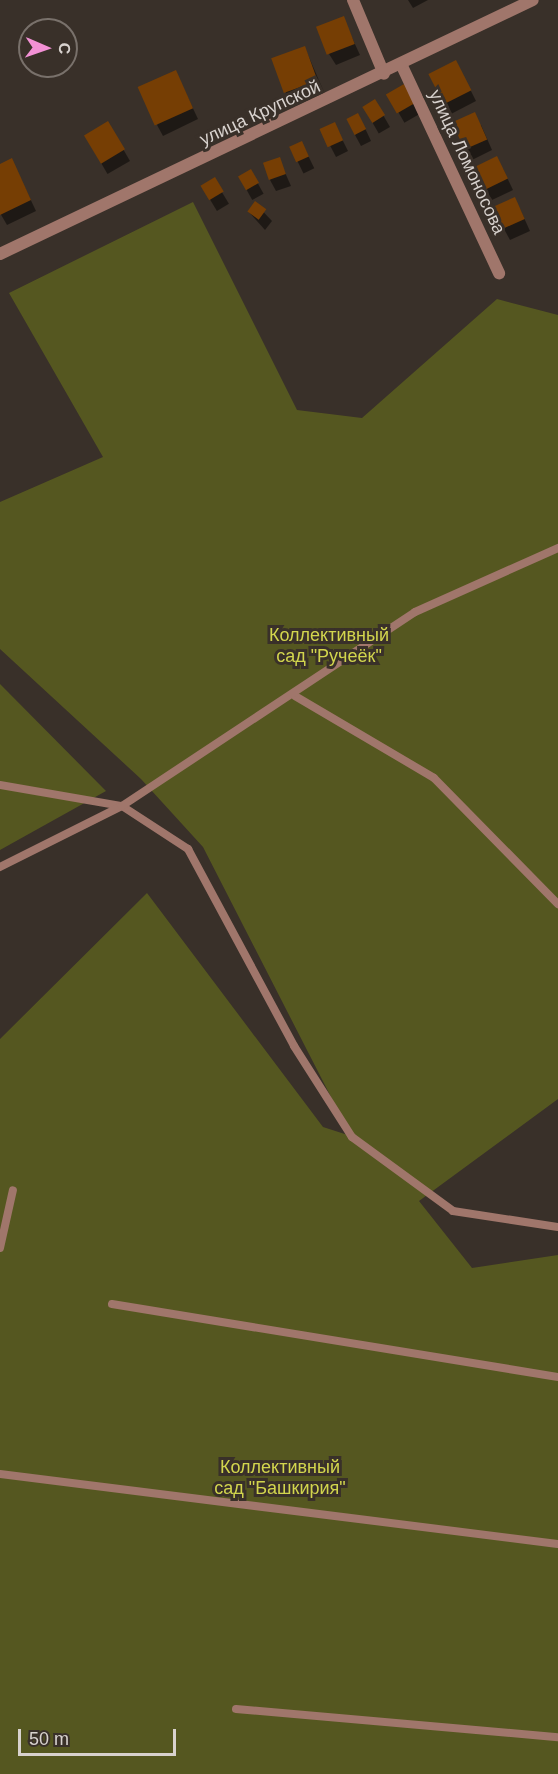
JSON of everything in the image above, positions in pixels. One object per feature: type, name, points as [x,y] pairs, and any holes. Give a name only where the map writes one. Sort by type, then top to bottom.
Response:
[{"type":"street","points":[[354,0],[384,74]]},
{"type":"street","name":"улица Крупской","points":[[0,254],[402,66],[532,0]]},
{"type":"street","name":"улица Ломоносова","points":[[402,66],[499,273]]},
{"type":"lane","points":[[0,867],[122,806],[295,696],[415,612],[558,548]]},
{"type":"lane","points":[[295,696],[434,778],[558,904]]},
{"type":"lane","points":[[0,785],[122,806],[188,849],[294,1046],[352,1137],[453,1211],[558,1227]]},
{"type":"lane","points":[[0,1248],[13,1190]]},
{"type":"lane","points":[[112,1304],[558,1377]]},
{"type":"lane","points":[[0,1474],[558,1544]]},
{"type":"lane","points":[[236,1709],[558,1737]]},
{"type":"green space","points":[[193,202],[297,410],[362,418],[497,299],[558,315],[558,1099],[419,1201],[472,1268],[558,1255],[558,1774],[0,1774],[0,1039],[147,893],[323,1127],[351,1136],[203,847],[141,779],[0,649],[0,502],[103,457],[9,293]]},
{"type":"green space","points":[[0,684],[106,791],[0,850]]},
{"type":"building","points":[[344,16],[355,44],[327,55],[316,27]]},
{"type":"building","points":[[305,46],[318,81],[284,93],[271,58]]},
{"type":"building","points":[[456,60],[471,90],[444,104],[428,74]]},
{"type":"building","points":[[176,70],[193,108],[155,125],[138,87]]},
{"type":"building","points":[[404,84],[415,103],[397,114],[386,94]]},
{"type":"building","points":[[375,99],[385,115],[372,123],[362,107]]},
{"type":"building","points":[[475,112],[487,139],[464,150],[452,122]]},
{"type":"building","points":[[358,113],[366,129],[355,135],[346,119]]},
{"type":"building","points":[[108,121],[125,149],[101,164],[84,135]]},
{"type":"building","points":[[335,122],[343,140],[328,147],[319,129]]},
{"type":"building","points":[[302,141],[309,157],[296,162],[289,147]]},
{"type":"building","points":[[497,156],[508,178],[485,189],[475,167]]},
{"type":"building","points":[[280,157],[286,174],[269,180],[263,163]]},
{"type":"building","points":[[12,158],[31,200],[0,215],[0,164]]},
{"type":"building","points":[[251,169],[259,183],[246,190],[238,176]]},
{"type":"building","points":[[215,177],[224,192],[209,200],[200,186]]},
{"type":"building","points":[[515,197],[525,219],[502,229],[492,207]]},
{"type":"building","points":[[255,201],[266,209],[259,220],[247,212]]},
{"type":"park label","name":"Коллективный сад \"Ручеёк\"","points":[[329,646]]},
{"type":"park label","name":"Коллективный сад \"Башкирия\"","points":[[280,1478]]}]
